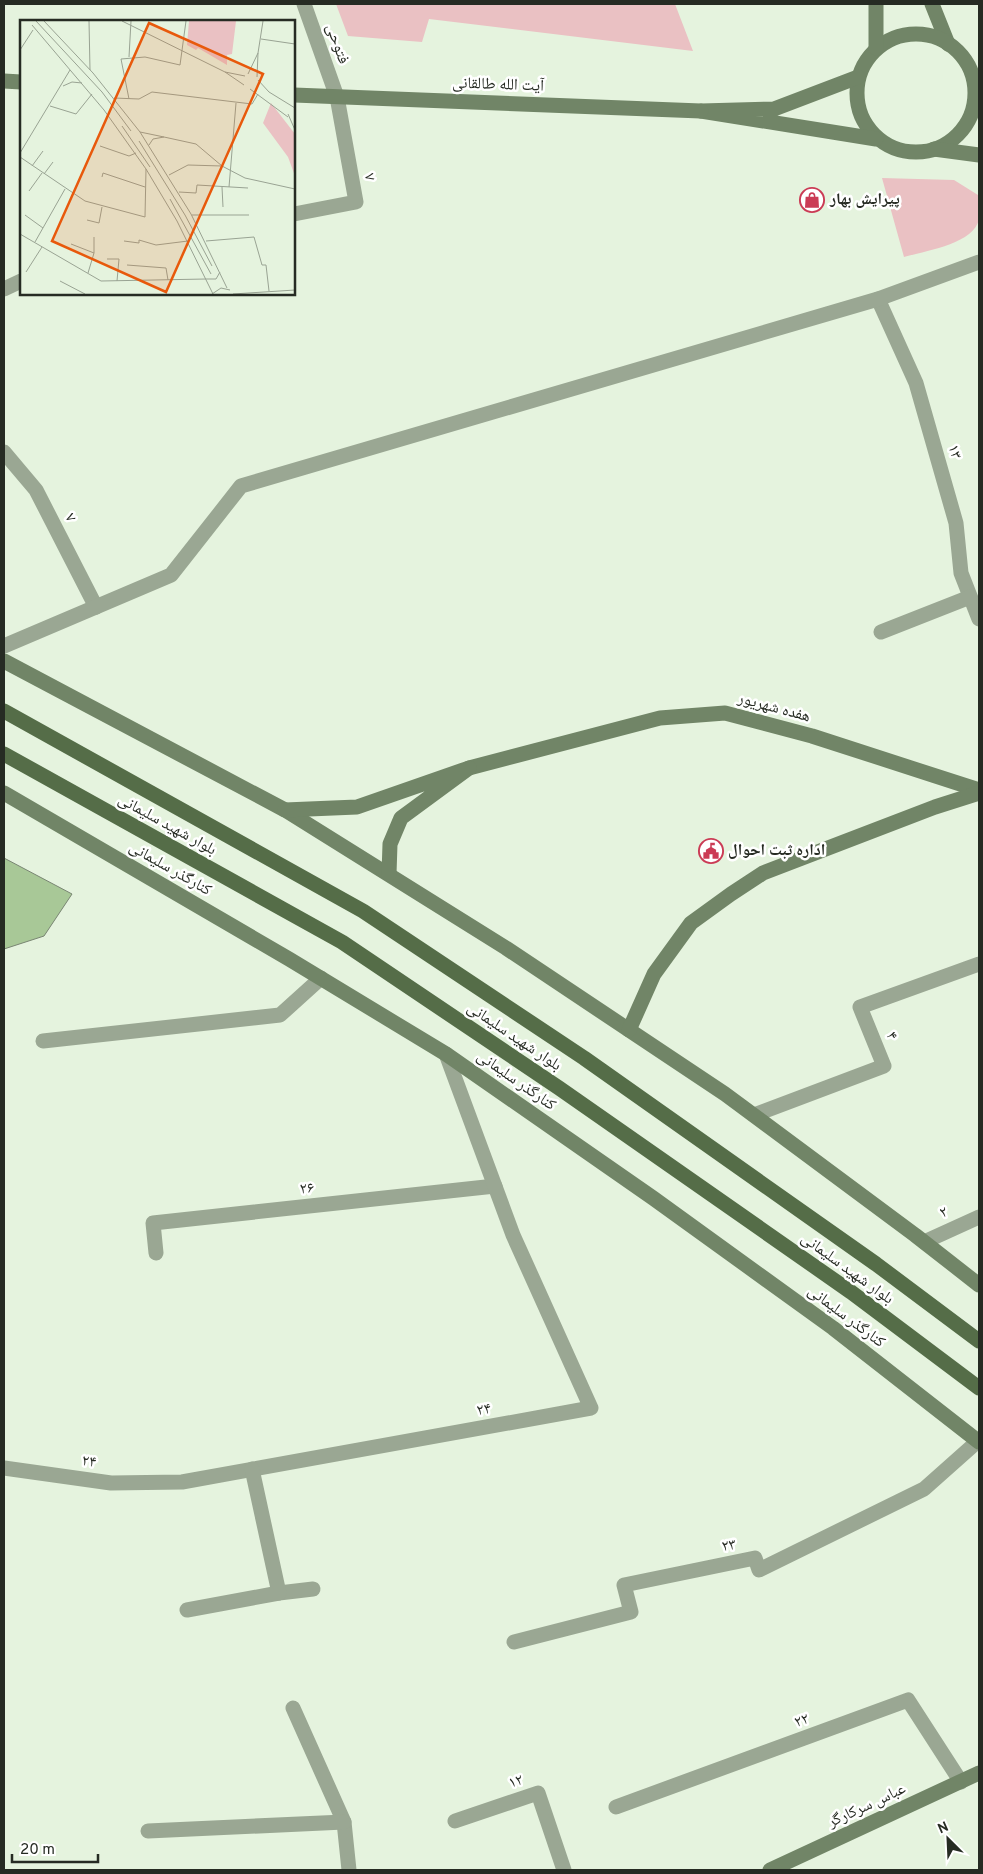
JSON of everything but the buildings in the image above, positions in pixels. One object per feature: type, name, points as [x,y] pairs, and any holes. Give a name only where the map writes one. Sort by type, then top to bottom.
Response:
[{"type":"main road","points":[[876,4],[876,48],[858,77],[858,111],[876,139]]},
{"type":"main road","points":[[932,4],[948,44]]},
{"type":"main road","points":[[701,111],[876,139],[908,153],[941,148],[967,126],[977,93],[973,63],[941,38],[907,34],[876,48]]},
{"type":"main road","points":[[701,111],[774,109],[858,77]]},
{"type":"main road","points":[[4,81],[20,82]]},
{"type":"main road","name":"آیت الله طالقانی","points":[[295,95],[701,111]]},
{"type":"main road","points":[[934,149],[979,156]]},
{"type":"main road","points":[[4,660],[285,810],[506,948],[754,1115],[979,1285]]},
{"type":"main road","name":"بلوار شهید سلیمانی","points":[[4,711],[363,911],[584,1058],[876,1264],[979,1341]]},
{"type":"main road","name":"هفده شهریور","points":[[285,810],[357,807],[469,768],[660,718],[725,713],[812,736],[979,792]]},
{"type":"main road","name":"بلوار شهید سلیمانی","points":[[4,754],[342,942],[559,1088],[811,1264],[979,1388]]},
{"type":"main road","points":[[389,874],[390,844],[401,818],[469,768]]},
{"type":"main road","name":"هفده شهریور","points":[[629,1030],[654,974],[691,923],[731,894],[763,873],[979,792]]},
{"type":"main road","name":"کنارگذر سلیمانی","points":[[4,793],[321,978],[446,1054],[653,1198],[833,1328],[979,1442]]},
{"type":"main road","name":"عباس سرکارگر","points":[[770,1870],[979,1773]]},
{"type":"street","name":"فتوحی","points":[[304,4],[336,97]]},
{"type":"street","name":"۷","points":[[295,214],[356,202],[336,97]]},
{"type":"street","points":[[4,646],[171,575],[241,486],[878,300],[979,262]]},
{"type":"street","points":[[4,289],[20,282]]},
{"type":"street","name":"۱۳","points":[[878,300],[916,384],[956,523],[961,573],[979,619]]},
{"type":"street","name":"۷","points":[[4,452],[36,490],[96,607]]},
{"type":"street","points":[[881,632],[970,596]]},
{"type":"street","name":"۴","points":[[754,1115],[884,1066],[860,1007],[979,964]]},
{"type":"street","points":[[43,1041],[280,1015],[321,978]]},
{"type":"street","name":"۲۴","points":[[4,1468],[111,1483],[182,1482],[591,1408],[513,1235],[446,1054]]},
{"type":"street","name":"۲۶","points":[[156,1253],[153,1222],[495,1186]]},
{"type":"street","name":"۲","points":[[924,1242],[979,1217]]},
{"type":"street","name":"۲۳","points":[[514,1642],[631,1612],[624,1585],[755,1558],[759,1570],[924,1489],[979,1442]]},
{"type":"street","points":[[252,1469],[279,1593]]},
{"type":"street","points":[[188,1610],[279,1593],[313,1589]]},
{"type":"street","name":"۲۲","points":[[616,1807],[908,1700],[961,1782]]},
{"type":"street","points":[[293,1708],[344,1822],[349,1870]]},
{"type":"street","name":"۱۲","points":[[455,1821],[538,1793],[564,1870]]},
{"type":"street","points":[[148,1831],[344,1822]]},
{"type":"shaded area","points":[[336,4],[675,4],[693,51],[429,19],[422,42],[348,36]]},
{"type":"shaded area","points":[[882,178],[954,180],[978,195],[980,213],[975,228],[968,235],[948,245],[904,257]]},
{"type":"place","name":"پیرایش بهار","points":[[812,200]]},
{"type":"place","name":"اداره ثبت احوال","points":[[711,851]]}]
